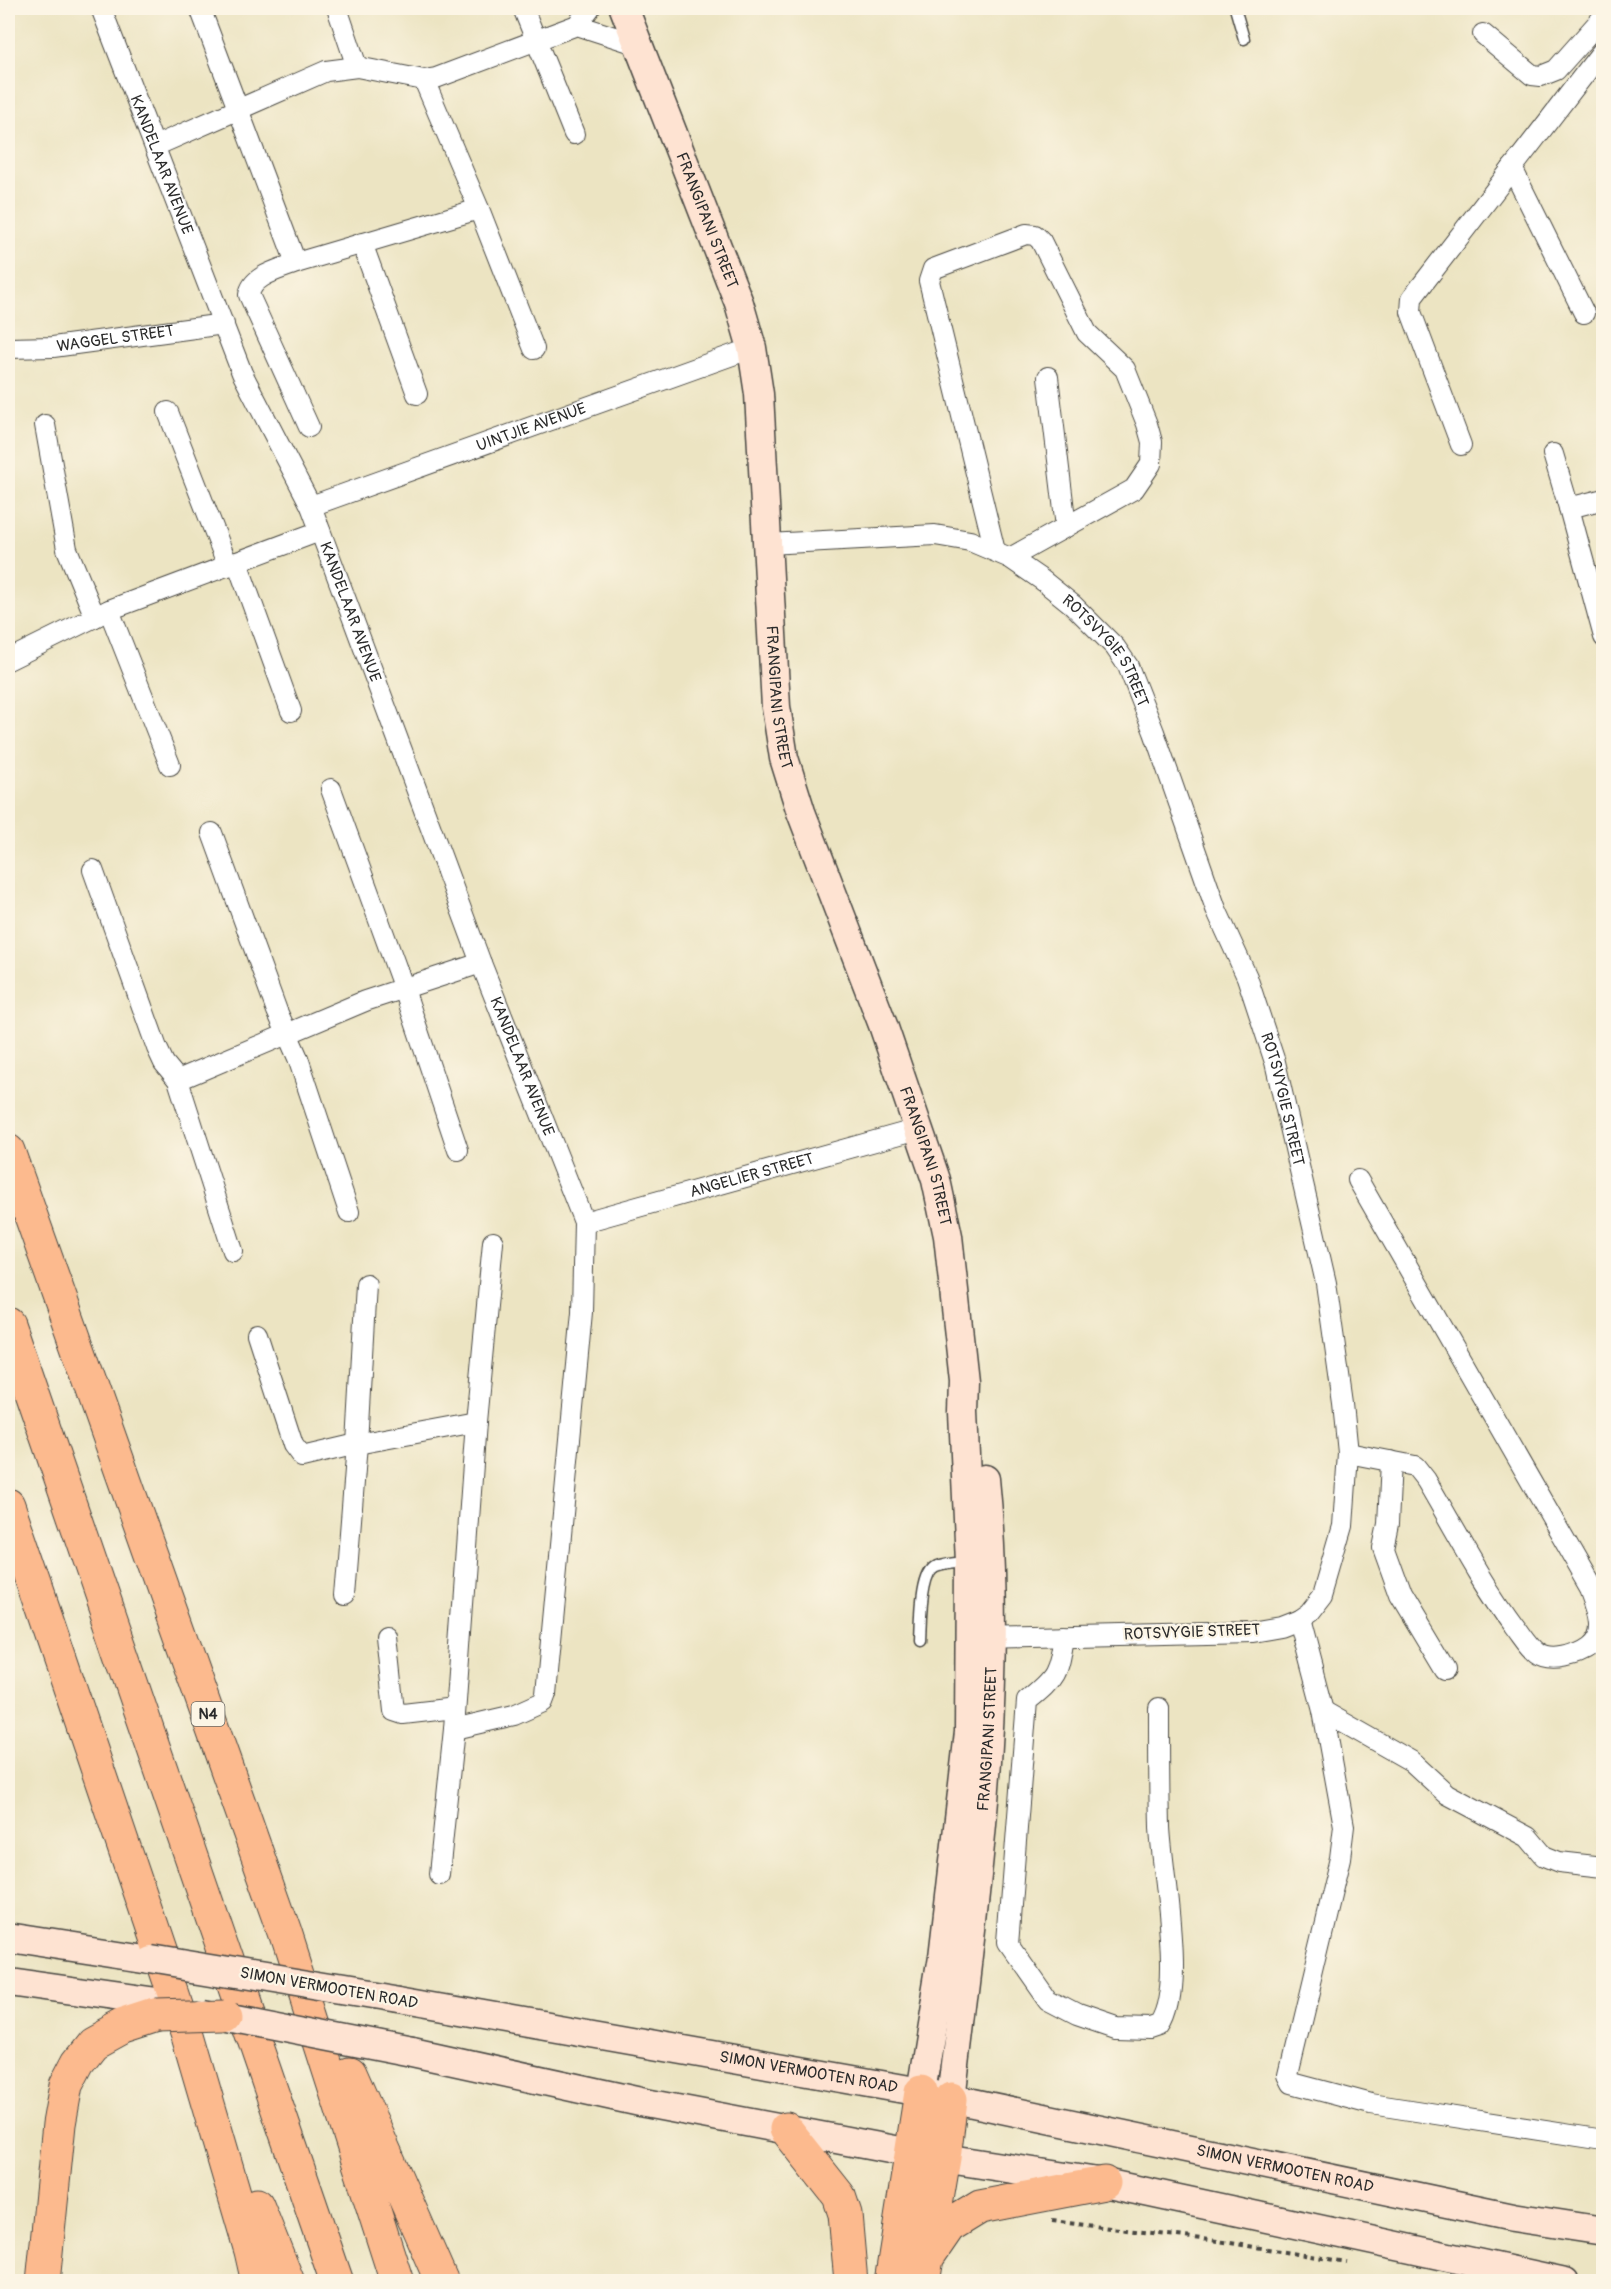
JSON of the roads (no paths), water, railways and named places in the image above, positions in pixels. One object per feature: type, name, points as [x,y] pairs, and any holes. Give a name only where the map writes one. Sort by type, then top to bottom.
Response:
[{"type":"highway","name":"N4","points":[[8,1151],[285,1933],[397,2282]]},
{"type":"highway","points":[[8,1324],[337,2282]]},
{"type":"highway","points":[[8,1506],[188,2036],[258,2282]]},
{"type":"highway","points":[[8,1540],[31,1579]]},
{"type":"highway","points":[[285,1933],[442,2282]]},
{"type":"highway","points":[[43,2282],[59,2124],[66,2085],[78,2062],[93,2043],[160,2010],[223,2014]]},
{"type":"highway","points":[[188,2036],[288,2282]]},
{"type":"highway","points":[[891,2282],[911,2153],[936,2096]]},
{"type":"highway","points":[[925,2270],[944,2158],[936,2096]]},
{"type":"highway","points":[[786,2129],[839,2196],[846,2219],[851,2282]]},
{"type":"highway","points":[[925,2270],[949,2226],[980,2207],[1104,2184]]},
{"type":"main road","name":"FRANGIPANI STREET","points":[[624,8],[739,303],[752,348],[759,394],[776,707],[789,780],[883,1025],[944,1214],[964,1381],[963,1412],[970,1562],[982,1638]]},
{"type":"main road","name":"FRANGIPANI STREET","points":[[936,2096],[988,1766],[982,1638],[989,1520],[977,1424],[964,1381]]},
{"type":"main road","name":"SIMON VERMOOTEN ROAD","points":[[8,1936],[399,2000],[936,2096],[1513,2217],[1604,2231]]},
{"type":"main road","points":[[8,1982],[160,2010]]},
{"type":"main road","points":[[223,2014],[412,2052],[645,2103],[911,2153],[1104,2184],[1565,2282]]},
{"type":"street","name":"KANDELAAR AVENUE","points":[[101,8],[242,373],[311,506],[482,963],[584,1222]]},
{"type":"street","points":[[200,8],[296,263]]},
{"type":"street","points":[[337,8],[357,67]]},
{"type":"street","points":[[523,8],[574,135]]},
{"type":"street","points":[[155,146],[326,71],[357,67],[424,80],[577,25],[590,8]]},
{"type":"street","points":[[1483,34],[1532,75],[1541,76],[1556,70],[1604,16]]},
{"type":"street","points":[[577,25],[639,45]]},
{"type":"street","points":[[1461,446],[1411,312],[1411,303],[1419,286],[1604,49]]},
{"type":"street","points":[[424,80],[479,209],[534,349]]},
{"type":"street","points":[[1512,168],[1584,313]]},
{"type":"street","points":[[309,427],[249,295],[251,286],[257,280],[296,263],[479,209]]},
{"type":"street","points":[[1026,234],[1035,235],[1041,242],[1087,333],[1125,369],[1152,442],[1151,464],[1134,489],[1066,526],[1002,554],[930,274],[933,269],[1026,234]]},
{"type":"street","points":[[362,243],[417,394]]},
{"type":"street","name":"WAGGEL STREET","points":[[8,348],[53,347],[224,324]]},
{"type":"street","name":"UINTJIE AVENUE","points":[[311,506],[752,348]]},
{"type":"street","points":[[1048,377],[1066,526]]},
{"type":"street","points":[[168,412],[233,564],[291,711]]},
{"type":"street","points":[[45,425],[67,549],[102,614],[170,765]]},
{"type":"street","points":[[1553,454],[1604,637]]},
{"type":"street","points":[[1569,508],[1604,499]]},
{"type":"street","points":[[8,660],[102,614],[320,531]]},
{"type":"street","name":"ROTSVYGIE STREET","points":[[768,544],[934,535],[970,541],[1002,554],[1073,605],[1115,647],[1128,666],[1154,732],[1216,909],[1247,977],[1275,1062],[1326,1283],[1348,1453],[1343,1526],[1323,1595],[1309,1613],[1281,1627],[1252,1632],[982,1638]]},
{"type":"street","points":[[331,789],[404,989],[458,1150]]},
{"type":"street","points":[[212,833],[244,924],[298,1058],[349,1212]]},
{"type":"street","points":[[93,870],[157,1048],[164,1063],[178,1080],[232,1251]]},
{"type":"street","points":[[178,1080],[365,1001],[482,963]]},
{"type":"street","name":"ANGELIER STREET","points":[[584,1222],[918,1129]]},
{"type":"street","points":[[1348,1453],[1415,1466],[1426,1480],[1500,1605],[1539,1655],[1551,1659],[1573,1655],[1592,1646],[1603,1629],[1601,1614],[1592,1588],[1358,1180]]},
{"type":"street","points":[[454,1729],[530,1710],[543,1702],[546,1694],[582,1312],[584,1222]]},
{"type":"street","points":[[439,1874],[454,1729],[476,1422],[494,1242]]},
{"type":"street","points":[[345,1596],[366,1284]]},
{"type":"street","points":[[257,1334],[298,1454],[302,1457],[314,1456],[357,1443],[476,1422]]},
{"type":"street","points":[[1391,1461],[1388,1524],[1383,1548],[1400,1595],[1445,1670]]},
{"type":"street","points":[[1299,1620],[1323,1712],[1344,1827],[1344,1838],[1288,2075],[1292,2084],[1371,2104],[1604,2140]]},
{"type":"street","points":[[386,1636],[394,1711],[402,1714],[455,1708]]},
{"type":"street","points":[[1063,1636],[1057,1673],[1049,1684],[1027,1701],[1008,1943],[1048,2000],[1077,2015],[1114,2028],[1151,2029],[1160,2025],[1170,2006],[1170,1935],[1160,1828],[1159,1708]]},
{"type":"street","points":[[1323,1712],[1411,1761],[1447,1794],[1528,1837],[1544,1856],[1559,1862],[1604,1867]]},
{"type":"lane","points":[[1235,8],[1244,39]]},
{"type":"lane","points":[[920,1640],[925,1584],[928,1575],[937,1567],[970,1562]]}]
